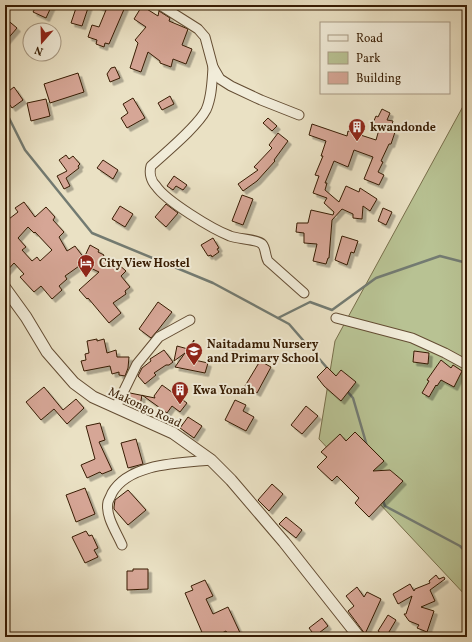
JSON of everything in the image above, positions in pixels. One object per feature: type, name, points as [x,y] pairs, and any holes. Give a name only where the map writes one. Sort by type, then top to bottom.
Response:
[{"type":"street","points":[[160,5],[198,29],[205,37],[213,67],[220,79],[231,86],[261,100],[299,114]]},
{"type":"street","points":[[213,67],[212,86],[206,110],[194,126],[151,166],[150,171],[152,181],[156,188],[166,197],[217,230],[230,236],[259,242],[262,244],[265,248],[268,261],[304,294]]},
{"type":"street","name":"Makongo Road","points":[[5,288],[26,317],[47,352],[74,383],[93,397],[173,433],[211,460],[231,480],[270,525],[359,637]]},
{"type":"street","points":[[336,318],[412,338],[467,365]]},
{"type":"street","points":[[116,407],[137,364],[160,337],[190,320]]},
{"type":"street","points":[[122,546],[108,510],[108,502],[116,487],[132,474],[143,470],[211,460]]},
{"type":"green space","points":[[467,99],[467,597],[319,439],[335,341]]},
{"type":"building","points":[[37,5],[52,5],[46,18],[33,12]]},
{"type":"building","points":[[77,5],[89,5],[82,26],[71,23]]},
{"type":"building","points":[[95,5],[121,5],[125,7],[109,44],[105,43],[104,47],[96,44],[97,40],[88,37],[92,25],[99,27],[106,10]]},
{"type":"building","points":[[142,6],[158,16],[159,11],[170,18],[169,21],[188,29],[182,45],[192,49],[186,64],[173,59],[171,67],[160,63],[160,61],[148,52],[141,72],[130,68],[138,43],[135,40],[146,27],[134,19]]},
{"type":"building","points":[[5,18],[17,28],[5,42]]},
{"type":"building","points":[[115,67],[120,78],[110,82],[107,74],[111,68]]},
{"type":"building","points":[[78,73],[84,92],[50,103],[44,84]]},
{"type":"building","points":[[14,87],[23,100],[12,108],[5,98],[5,94]]},
{"type":"building","points":[[170,96],[174,104],[162,110],[158,103]]},
{"type":"building","points":[[133,98],[145,118],[127,128],[121,118],[128,113],[123,104]]},
{"type":"building","points":[[46,99],[50,116],[31,121],[27,103]]},
{"type":"building","points":[[382,109],[390,113],[387,120],[393,121],[390,130],[395,132],[391,144],[389,144],[381,161],[383,162],[378,172],[384,175],[379,185],[364,179],[373,157],[354,150],[348,167],[334,161],[325,183],[327,183],[325,190],[339,202],[346,186],[359,192],[360,188],[377,199],[370,211],[363,206],[362,219],[353,218],[353,214],[342,209],[332,220],[329,258],[326,264],[313,261],[317,244],[304,243],[304,233],[296,232],[297,223],[308,223],[311,210],[333,215],[334,212],[324,203],[327,198],[313,193],[319,176],[315,175],[323,156],[321,156],[326,141],[309,135],[312,124],[347,136],[348,131],[376,140],[380,126],[373,123],[376,116],[378,117]]},
{"type":"building","points":[[268,118],[277,126],[272,131],[263,123]]},
{"type":"building","points":[[278,133],[288,141],[274,160],[275,161],[257,181],[243,191],[238,184],[258,170],[254,167],[272,148],[269,145]]},
{"type":"building","points":[[66,155],[69,159],[73,156],[80,164],[78,166],[79,168],[66,178],[70,186],[64,189],[57,176],[67,171],[59,160]]},
{"type":"building","points":[[103,160],[118,170],[113,179],[97,168]]},
{"type":"building","points":[[174,176],[187,185],[183,190],[176,186],[173,190],[167,186]]},
{"type":"building","points":[[242,195],[253,199],[243,225],[232,221]]},
{"type":"building","points":[[24,202],[35,217],[46,207],[55,217],[53,220],[64,232],[59,237],[67,251],[75,246],[84,258],[90,245],[99,250],[98,252],[104,255],[103,257],[118,264],[126,271],[121,276],[130,287],[125,291],[126,294],[113,303],[121,313],[109,323],[88,298],[87,299],[79,290],[99,272],[82,264],[65,276],[67,279],[59,286],[62,290],[52,299],[41,286],[34,292],[20,277],[24,274],[14,263],[5,273],[5,222],[18,212],[15,208]],"holes":[[[28,227],[34,233],[35,232],[52,250],[40,261],[37,257],[32,261],[22,250],[26,247],[18,238]]]},
{"type":"building","points":[[166,204],[178,213],[166,227],[155,217]]},
{"type":"building","points":[[120,206],[133,214],[125,227],[112,219]]},
{"type":"building","points":[[383,208],[392,212],[386,225],[378,221]]},
{"type":"building","points":[[342,236],[358,241],[354,253],[351,252],[347,265],[335,260]]},
{"type":"building","points":[[213,238],[219,248],[217,249],[219,252],[212,257],[211,255],[208,256],[201,245]]},
{"type":"building","points":[[158,302],[172,312],[151,338],[139,329]]},
{"type":"building","points":[[97,339],[97,341],[104,339],[107,353],[116,350],[117,357],[129,357],[128,368],[125,376],[119,375],[119,372],[112,374],[110,366],[84,371],[81,361],[86,360],[85,354],[89,353],[87,341]]},
{"type":"building","points":[[194,340],[190,359],[208,363],[205,373],[175,367],[185,353],[174,361],[177,346],[188,349]]},
{"type":"building","points":[[164,350],[173,362],[154,373],[156,375],[145,384],[138,376],[142,368],[151,361],[150,359]]},
{"type":"building","points":[[414,351],[429,353],[428,364],[413,362]]},
{"type":"building","points":[[441,360],[451,368],[453,365],[462,371],[454,387],[441,380],[437,386],[436,385],[429,397],[422,393],[429,381],[427,380]]},
{"type":"building","points":[[260,361],[271,367],[257,393],[245,386]]},
{"type":"building","points":[[327,367],[336,376],[341,370],[356,382],[341,401],[324,386],[317,377]]},
{"type":"building","points":[[162,385],[187,403],[180,412],[172,406],[167,413],[143,396],[155,398],[154,396]]},
{"type":"building","points":[[44,387],[63,410],[76,399],[84,408],[67,424],[54,409],[41,420],[26,402]]},
{"type":"building","points":[[130,393],[142,395],[140,406],[128,403]]},
{"type":"building","points":[[235,400],[246,405],[243,411],[254,417],[246,431],[225,420]]},
{"type":"building","points":[[306,406],[318,416],[302,434],[291,425]]},
{"type":"building","points":[[188,417],[202,426],[194,438],[180,428]]},
{"type":"building","points":[[100,423],[105,440],[99,442],[112,470],[102,474],[100,472],[87,478],[81,465],[95,459],[86,426]]},
{"type":"building","points":[[355,432],[384,461],[373,471],[390,470],[403,481],[369,517],[355,503],[359,498],[337,476],[332,481],[317,467],[327,457],[321,452],[340,434],[346,441]]},
{"type":"building","points":[[136,439],[143,464],[128,468],[121,443]]},
{"type":"building","points":[[272,484],[283,494],[269,511],[258,500]]},
{"type":"building","points":[[85,488],[95,514],[76,522],[66,495]]},
{"type":"building","points":[[128,490],[146,510],[128,525],[114,509],[114,507],[115,500]]},
{"type":"building","points":[[286,517],[302,530],[296,538],[279,524]]},
{"type":"building","points":[[86,531],[89,536],[92,535],[98,548],[94,550],[98,557],[85,563],[72,537]]},
{"type":"building","points":[[133,569],[148,569],[148,589],[127,590],[127,571],[133,571]]},
{"type":"building","points":[[436,575],[439,579],[444,577],[445,579],[430,590],[435,601],[421,607],[434,611],[427,632],[417,628],[419,625],[409,621],[404,614],[406,614],[412,596],[398,604],[393,594],[410,584],[414,591],[415,589],[430,583],[429,581]]},
{"type":"building","points":[[205,580],[213,596],[206,599],[213,614],[228,607],[242,637],[229,637],[226,631],[214,637],[204,637],[185,593],[193,590],[191,586]]},
{"type":"building","points":[[357,587],[364,597],[367,592],[381,599],[365,634],[348,611],[354,606],[346,596]]},
{"type":"building","points":[[388,615],[396,620],[386,637],[378,631]]},
{"type":"building","points":[[322,618],[328,626],[315,636],[309,628]]},
{"type":"waterway","points":[[5,110],[25,150],[92,233],[213,283],[289,324],[328,369]]},
{"type":"waterway","points":[[278,318],[310,302],[332,310],[376,278],[440,256],[467,263]]},
{"type":"waterway","points":[[347,391],[353,398],[367,446]]},
{"type":"waterway","points":[[382,498],[385,506],[460,546],[467,553]]},
{"type":"place","name":"kwandonde","points":[[357,142]]},
{"type":"place","name":"City View Hostel","points":[[86,278]]},
{"type":"place","name":"Naitadamu Nursery and Primary School","points":[[194,366]]},
{"type":"place","name":"Kwa Yonah","points":[[180,405]]}]
